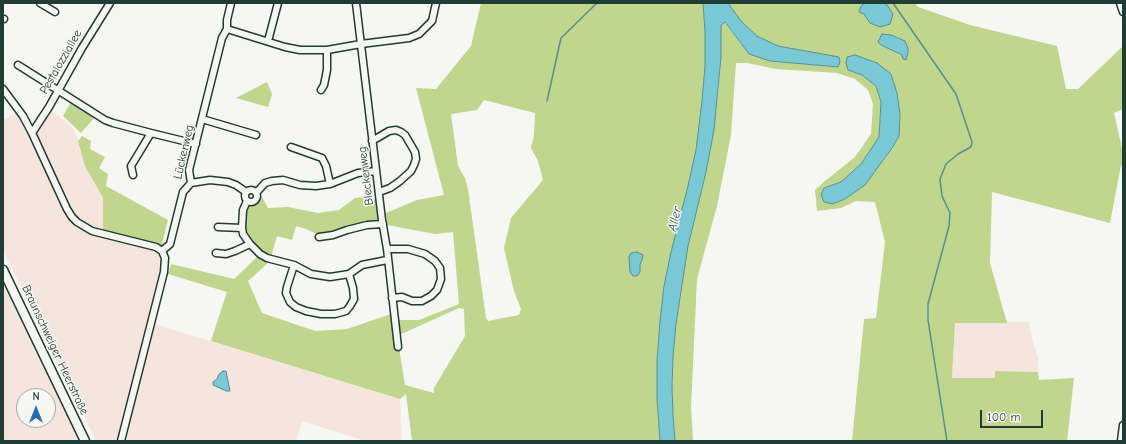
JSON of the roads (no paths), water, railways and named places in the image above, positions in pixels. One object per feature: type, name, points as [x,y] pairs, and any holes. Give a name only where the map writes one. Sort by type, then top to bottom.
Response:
[{"type":"main road","name":"Braunschweiger Heerstraße","points":[[3,270],[84,441]]},
{"type":"street","points":[[40,3],[56,12]]},
{"type":"street","name":"Pestalozziallee","points":[[32,133],[58,91],[84,44],[110,3]]},
{"type":"street","name":"Lückenweg","points":[[162,251],[170,244],[183,192],[190,183],[189,170],[222,38],[227,30],[227,20],[231,3]]},
{"type":"street","points":[[268,42],[278,3]]},
{"type":"street","name":"Bleckenweg","points":[[356,3],[398,347]]},
{"type":"street","points":[[227,30],[285,47],[300,50],[327,50],[362,44],[404,40],[419,34],[432,21],[436,3]]},
{"type":"street","points":[[1120,3],[1123,12]]},
{"type":"street","points":[[321,90],[324,85],[327,70],[327,50]]},
{"type":"street","points":[[18,65],[105,120],[196,144]]},
{"type":"street","points":[[3,89],[32,133],[72,217],[77,222],[92,231],[156,247],[162,251],[165,258],[166,264],[121,441]]},
{"type":"street","points":[[202,119],[256,134]]},
{"type":"street","points":[[372,141],[389,131],[396,130],[401,132],[405,135],[415,152],[416,159],[411,171],[400,182],[379,192]]},
{"type":"street","points":[[133,175],[131,166],[151,133]]},
{"type":"street","points":[[291,147],[322,158],[326,166],[330,184]]},
{"type":"street","points":[[247,201],[254,201],[257,196],[256,193],[265,183],[272,181],[283,180],[300,185],[316,186],[330,184],[358,173],[376,171]]},
{"type":"street","points":[[190,183],[210,180],[228,182],[236,185],[246,192]]},
{"type":"street","points":[[246,192],[251,190],[256,193]]},
{"type":"street","points":[[246,192],[245,198],[247,201],[243,210],[243,234],[250,244],[264,256],[294,265],[311,274],[330,277],[349,274],[362,265],[387,260]]},
{"type":"street","points":[[319,237],[367,225],[382,224]]},
{"type":"street","points":[[218,227],[242,228]]},
{"type":"street","points":[[216,253],[226,254],[236,252],[250,244]]},
{"type":"street","points":[[387,249],[408,249],[425,254],[435,261],[440,268],[441,279],[437,290],[431,296],[422,301],[412,301],[402,297],[392,298]]},
{"type":"street","points":[[294,265],[286,287],[286,293],[290,302],[301,309],[321,314],[335,314],[346,311],[350,306],[354,299],[349,274]]},
{"type":"street","points":[[1121,441],[1123,425]]},
{"type":"water","points":[[703,3],[728,3],[741,21],[757,36],[778,46],[839,57],[840,62],[838,67],[770,61],[749,54],[725,22],[721,25],[721,57],[714,130],[706,172],[688,246],[676,324],[672,387],[675,441],[660,441],[657,399],[657,361],[660,321],[664,286],[671,252],[696,150],[705,66]]},
{"type":"water","points":[[865,3],[884,3],[887,5],[893,14],[890,24],[880,27],[870,23],[864,14],[859,12],[861,6]]},
{"type":"water","points":[[882,34],[891,35],[905,41],[908,48],[906,60],[903,59],[902,55],[881,45],[878,42]]},
{"type":"water","points":[[855,55],[877,63],[891,74],[897,93],[900,114],[899,136],[865,185],[845,199],[833,204],[824,202],[821,195],[824,188],[841,182],[861,164],[879,137],[881,102],[876,86],[862,75],[848,70],[846,63],[847,57]]},
{"type":"water","points":[[637,252],[643,255],[640,265],[640,272],[637,276],[633,276],[630,272],[629,257],[631,253]]},
{"type":"water","points":[[223,371],[226,371],[230,391],[226,391],[213,385],[213,382]]},
{"type":"waterway","points":[[547,101],[561,38],[597,3]]},
{"type":"waterway","points":[[893,3],[956,94],[972,142],[971,147],[958,154],[946,164],[940,179],[942,196],[950,213],[949,226],[928,304],[928,320],[947,441]]},
{"type":"water label","name":"Aller","points":[[675,219]]}]
